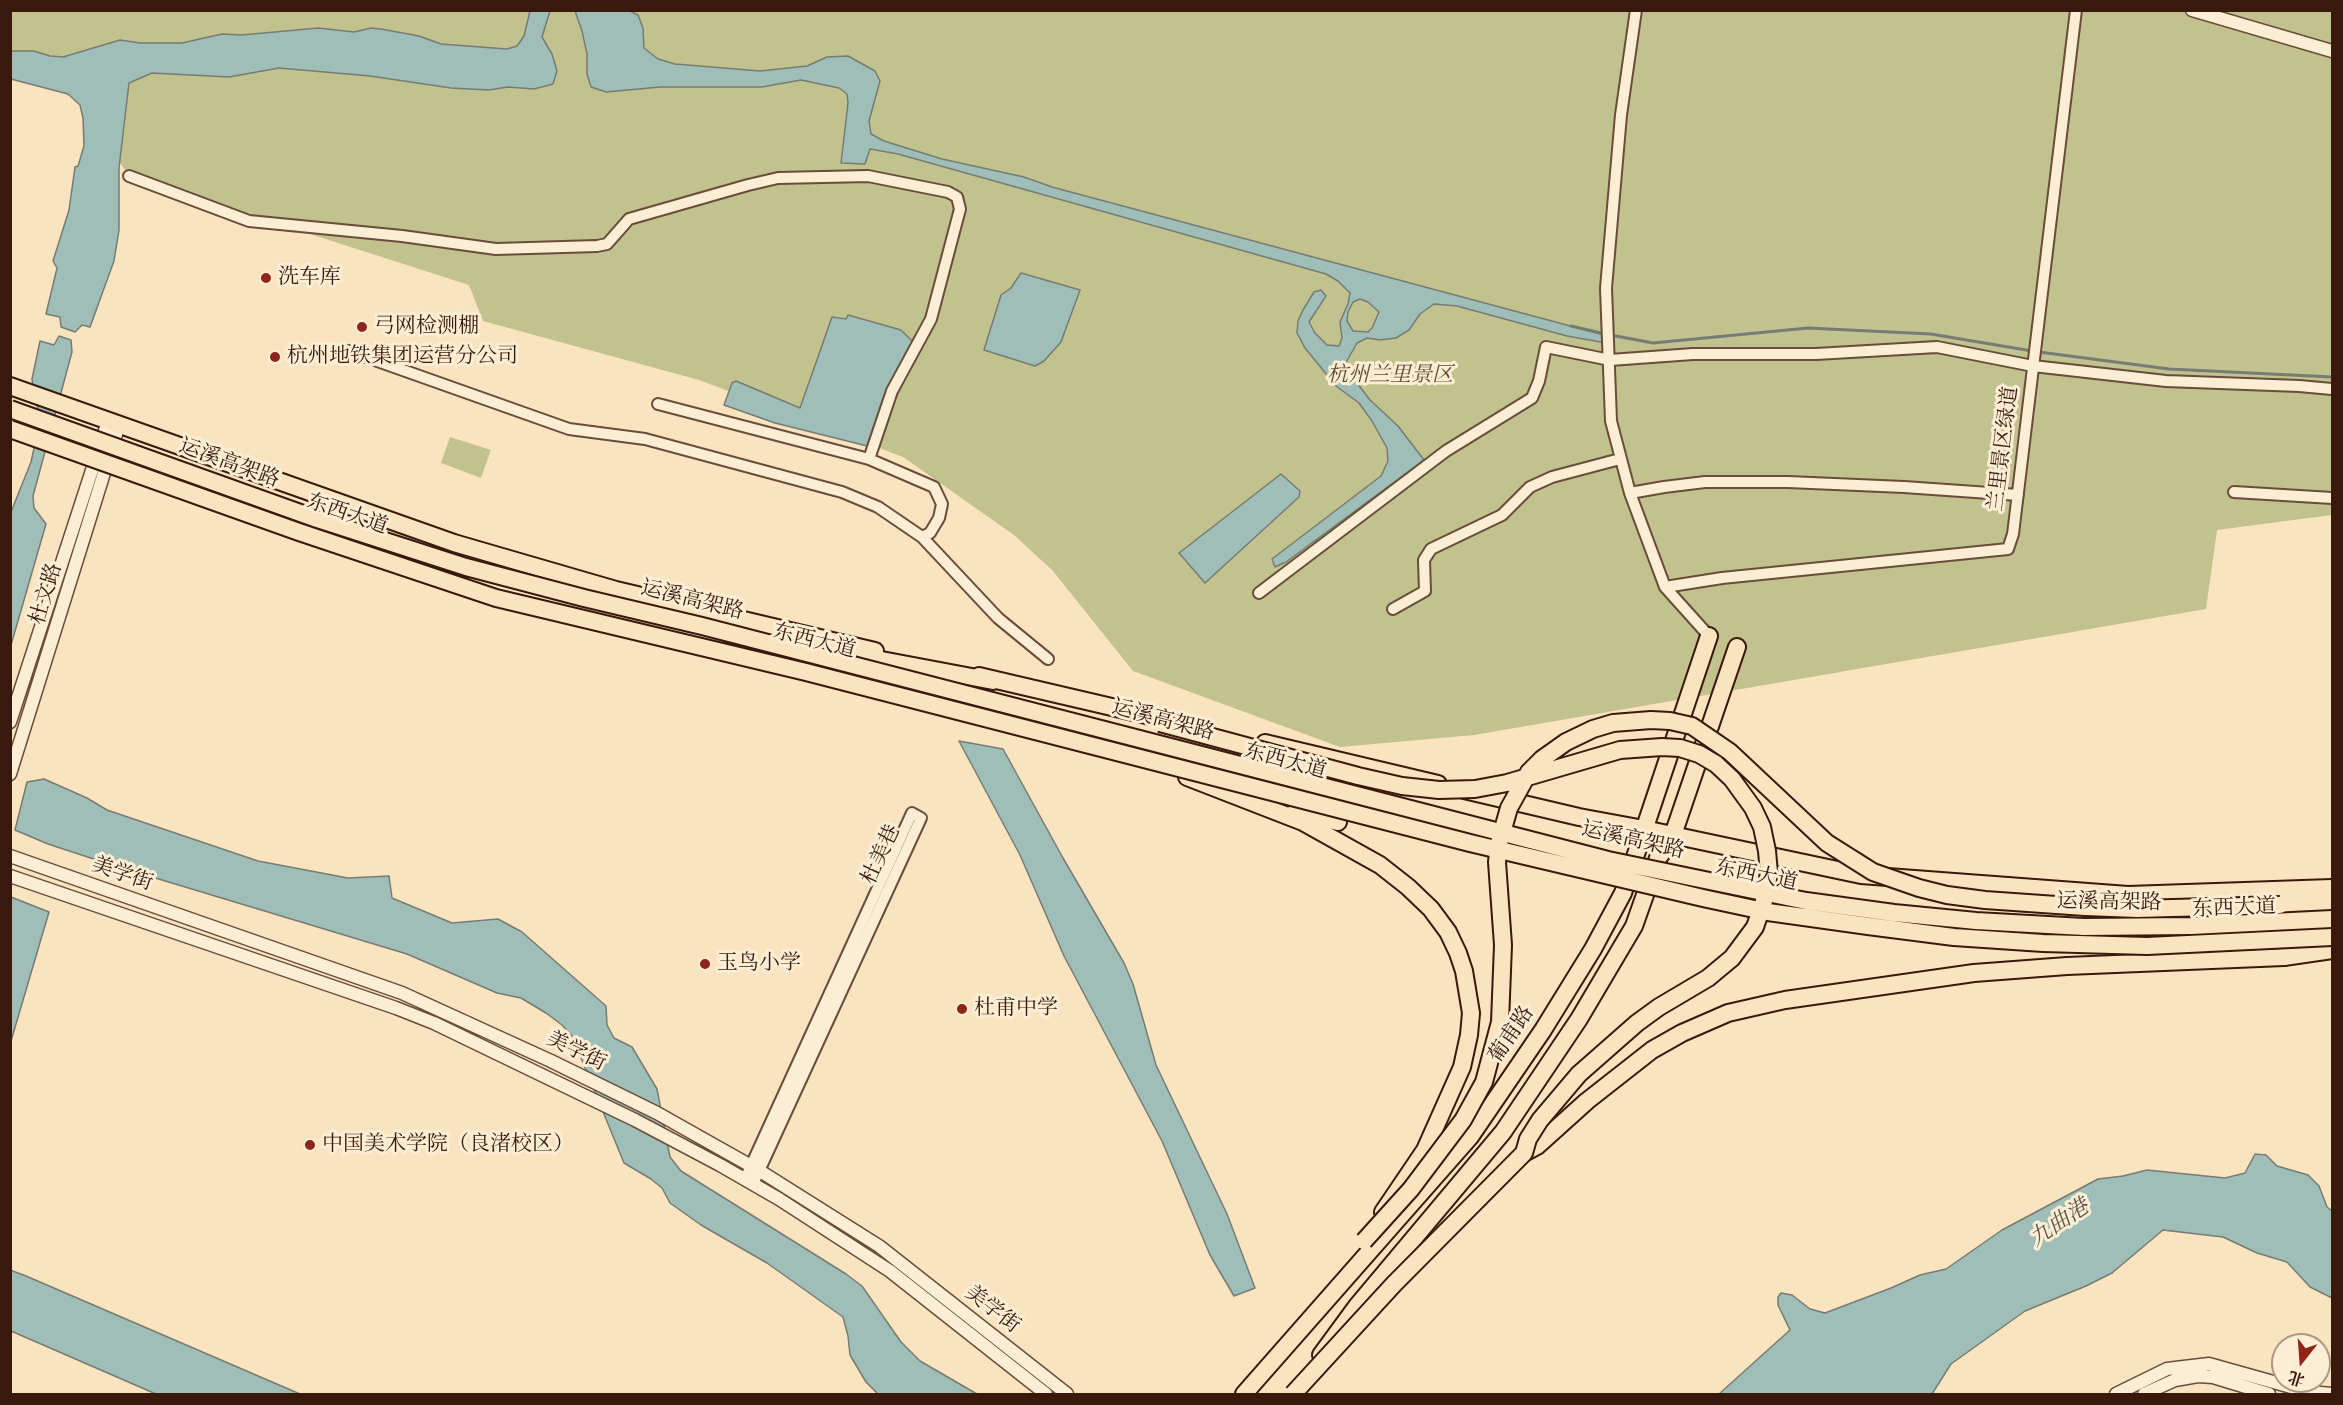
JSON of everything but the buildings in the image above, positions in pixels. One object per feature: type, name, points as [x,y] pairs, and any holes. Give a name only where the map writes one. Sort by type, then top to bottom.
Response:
[{"type":"main road","points":[[10,386],[454,543],[616,590],[1579,817],[1861,875],[2128,895],[2332,888]]},
{"type":"main road","name":"运溪高架路","points":[[10,409],[317,519],[466,567],[1608,860],[1806,901],[1976,921],[2084,927],[2191,926],[2332,920]]},
{"type":"main road","name":"东西大道","points":[[10,419],[329,533],[471,579],[615,618],[989,708],[1503,842],[1652,878],[1798,908],[1940,927],[2090,936],[2229,933],[2332,927]]},
{"type":"main road","name":"运溪高架路","points":[[10,429],[299,532],[496,598],[699,646],[1638,884],[1768,912],[1954,937],[2043,943],[2147,946],[2332,937]]},
{"type":"main road","points":[[702,626],[993,681],[1065,697],[1358,776],[1421,789],[1454,790],[1491,786],[1554,771],[1620,750],[1643,747],[1680,748],[1699,754],[1716,764],[1743,793],[1762,827],[1769,873],[1764,901],[1755,927],[1721,968],[1637,1023],[1579,1074],[1540,1120],[1528,1139],[1524,1153]]},
{"type":"main road","name":"葡甫路","points":[[1242,1395],[1470,1137],[1544,1030],[1593,949],[1623,893],[1709,636]]},
{"type":"main road","points":[[699,646],[1187,777],[1338,822]]},
{"type":"main road","points":[[1292,1395],[1357,1306],[1503,1132],[1579,1019],[1634,926],[1658,858],[1673,835],[1737,647]]},
{"type":"main road","points":[[1242,1395],[1256,1374],[1364,1241],[1411,1189],[1463,1120],[1484,1082],[1500,1022],[1503,945],[1497,861],[1499,843],[1509,808],[1529,772],[1542,759],[1566,742],[1593,729],[1612,723],[1643,721],[1670,721],[1692,726],[1730,752],[1827,843],[1873,872],[1938,893],[2029,904],[2106,908],[2208,908],[2332,903]]},
{"type":"main road","points":[[1187,777],[1303,822],[1380,865],[1431,909],[1448,932],[1458,953],[1464,971],[1471,1013],[1462,1067],[1425,1150],[1364,1241]]},
{"type":"main road","points":[[1292,1395],[1394,1284],[1524,1153],[1537,1146],[1587,1101],[1652,1050],[1682,1033],[1728,1013],[1785,1000],[1974,973],[2067,966],[2284,957],[2332,950]]},
{"type":"street","points":[[1636,10],[1621,115],[1606,288],[1611,421],[1630,493],[1665,587],[1709,636]]},
{"type":"street","name":"兰里景区绿道","points":[[1665,587],[1722,578],[2008,549],[2013,534],[2018,495],[2076,10]]},
{"type":"street","points":[[2192,10],[2332,51]]},
{"type":"street","points":[[129,176],[249,221],[402,236],[496,249],[607,244],[629,219],[748,184],[778,178],[868,176],[948,192],[957,197],[960,209],[931,319],[892,391],[868,459]]},
{"type":"street","points":[[1259,593],[1446,451],[1532,398],[1539,381],[1546,347],[1610,360],[1693,354],[1816,354],[1937,347],[2166,381],[2332,389]]},
{"type":"street","points":[[349,351],[569,429],[645,439],[842,492],[878,507],[922,537],[998,618],[1048,659]]},
{"type":"street","points":[[658,404],[868,459],[934,487],[942,504],[939,518],[930,533],[922,537]]},
{"type":"street","name":"杜文路","points":[[10,722],[114,423]]},
{"type":"street","name":"杜文路","points":[[10,774],[104,452]]},
{"type":"street","points":[[1393,609],[1425,591],[1424,560],[1431,549],[1502,515],[1530,487],[1552,477],[1620,459]]},
{"type":"street","points":[[1630,493],[1705,482],[1788,482],[2018,495]]},
{"type":"street","points":[[2234,492],[2332,498]]},
{"type":"street","name":"杜美巷","points":[[749,1182],[755,1168],[912,813],[921,818],[755,1168]]},
{"type":"street","name":"美学街","points":[[10,856],[402,993],[551,1061],[657,1113],[755,1168],[879,1246],[1067,1395]]},
{"type":"street","name":"美学街","points":[[10,876],[396,1008],[434,1023],[635,1120],[749,1182],[890,1270],[1046,1395]]},
{"type":"street","points":[[2116,1395],[2167,1369],[2209,1364],[2309,1392],[2332,1394]]},
{"type":"street","points":[[2144,1395],[2175,1380],[2198,1376],[2213,1377],[2269,1395]]},
{"type":"green space","name":"杭州兰里景区","points":[[11,10],[2332,11],[2332,515],[2217,530],[2206,609],[1474,735],[1340,747],[1133,671],[1053,571],[1014,535],[903,457],[699,380],[483,321],[469,285],[129,176],[75,98],[11,70]]},
{"type":"green space","points":[[450,437],[491,450],[481,478],[441,463]]},
{"type":"water","points":[[530,11],[550,11],[542,37],[552,54],[557,71],[553,84],[534,89],[451,88],[370,76],[279,68],[229,77],[152,73],[129,83],[119,168],[119,230],[114,261],[90,327],[82,325],[75,332],[61,327],[60,317],[46,314],[57,268],[53,261],[69,210],[75,167],[78,166],[84,146],[83,118],[80,105],[68,94],[11,79],[11,51],[34,51],[63,57],[120,40],[140,43],[182,43],[222,34],[242,35],[318,28],[354,32],[371,28],[381,29],[419,36],[441,44],[507,49],[517,46],[524,36]]},
{"type":"water","points":[[575,11],[630,11],[638,15],[643,28],[644,48],[658,59],[675,64],[760,71],[807,66],[827,57],[848,56],[875,71],[880,81],[869,121],[871,134],[884,141],[942,159],[1024,177],[1052,187],[1604,335],[1606,343],[1567,336],[1457,306],[1434,304],[1420,314],[1409,330],[1396,338],[1380,340],[1367,338],[1357,343],[1344,366],[1370,400],[1398,426],[1424,460],[1286,562],[1275,567],[1272,559],[1381,476],[1388,461],[1387,448],[1372,421],[1359,403],[1336,386],[1305,348],[1297,333],[1298,321],[1303,310],[1314,292],[1321,290],[1326,296],[1309,322],[1315,333],[1327,345],[1339,346],[1342,338],[1340,322],[1350,293],[1338,281],[1326,274],[898,154],[870,149],[865,164],[841,163],[848,103],[847,94],[839,88],[801,80],[762,87],[660,87],[606,92],[591,87],[587,74],[587,54]],"holes":[[[1360,299],[1368,302],[1379,312],[1372,328],[1368,332],[1353,331],[1347,321],[1353,302]]]},
{"type":"water","points":[[1021,273],[1080,290],[1061,342],[1044,361],[1035,366],[984,350],[1001,295],[1011,288]]},
{"type":"water","points":[[848,315],[901,330],[913,342],[887,390],[867,446],[775,423],[724,405],[732,383],[736,381],[800,408],[832,317],[846,319]]},
{"type":"water","points":[[59,336],[71,340],[72,352],[33,496],[34,508],[46,524],[11,645],[11,512],[31,462],[41,416],[35,401],[32,379],[40,341],[54,345]]},
{"type":"water","points":[[1281,474],[1300,491],[1299,497],[1205,583],[1179,553]]},
{"type":"water","points":[[959,741],[1003,749],[1124,963],[1133,984],[1156,1065],[1227,1214],[1255,1288],[1234,1296],[1210,1255],[1162,1141],[1064,956],[1020,855]]},
{"type":"water","points":[[44,779],[87,798],[107,810],[258,861],[348,878],[389,876],[392,898],[452,923],[498,919],[522,932],[606,1006],[607,1025],[614,1038],[632,1047],[657,1089],[670,1157],[681,1171],[862,1286],[901,1342],[920,1361],[977,1394],[878,1394],[866,1382],[850,1355],[843,1317],[767,1263],[701,1225],[670,1203],[662,1188],[651,1179],[624,1163],[572,1036],[546,1013],[521,998],[497,993],[407,954],[109,864],[48,844],[15,830],[27,782]]},
{"type":"water","points":[[11,897],[49,912],[11,1041]]},
{"type":"water","name":"九曲港","points":[[2255,1154],[2266,1155],[2277,1166],[2308,1175],[2319,1186],[2327,1207],[2332,1211],[2332,1298],[2310,1287],[2287,1262],[2257,1253],[2223,1237],[2163,1230],[2112,1273],[2025,1311],[1951,1364],[1932,1394],[1719,1394],[1790,1330],[1778,1305],[1778,1297],[1781,1293],[1792,1295],[1810,1309],[1825,1313],[1920,1275],[1946,1269],[2002,1230],[2098,1179],[2147,1170],[2225,1178],[2245,1173]]},
{"type":"water","points":[[10,1270],[300,1394],[156,1394],[11,1331]]},
{"type":"waterway","points":[[1571,326],[1601,333]]},
{"type":"waterway","points":[[1616,336],[1653,343],[1808,328],[1931,334],[2032,351]]},
{"type":"waterway","points":[[2039,352],[2169,369],[2332,377]]},
{"type":"place","name":"洗车库","points":[[266,278]]},
{"type":"place","name":"弓网检测棚","points":[[362,327]]},
{"type":"place","name":"杭州地铁集团运营分公司","points":[[275,357]]},
{"type":"place","name":"玉鸟小学","points":[[705,964]]},
{"type":"place","name":"杜甫中学","points":[[962,1009]]},
{"type":"place","name":"中国美术学院（良渚校区）","points":[[310,1145]]}]
